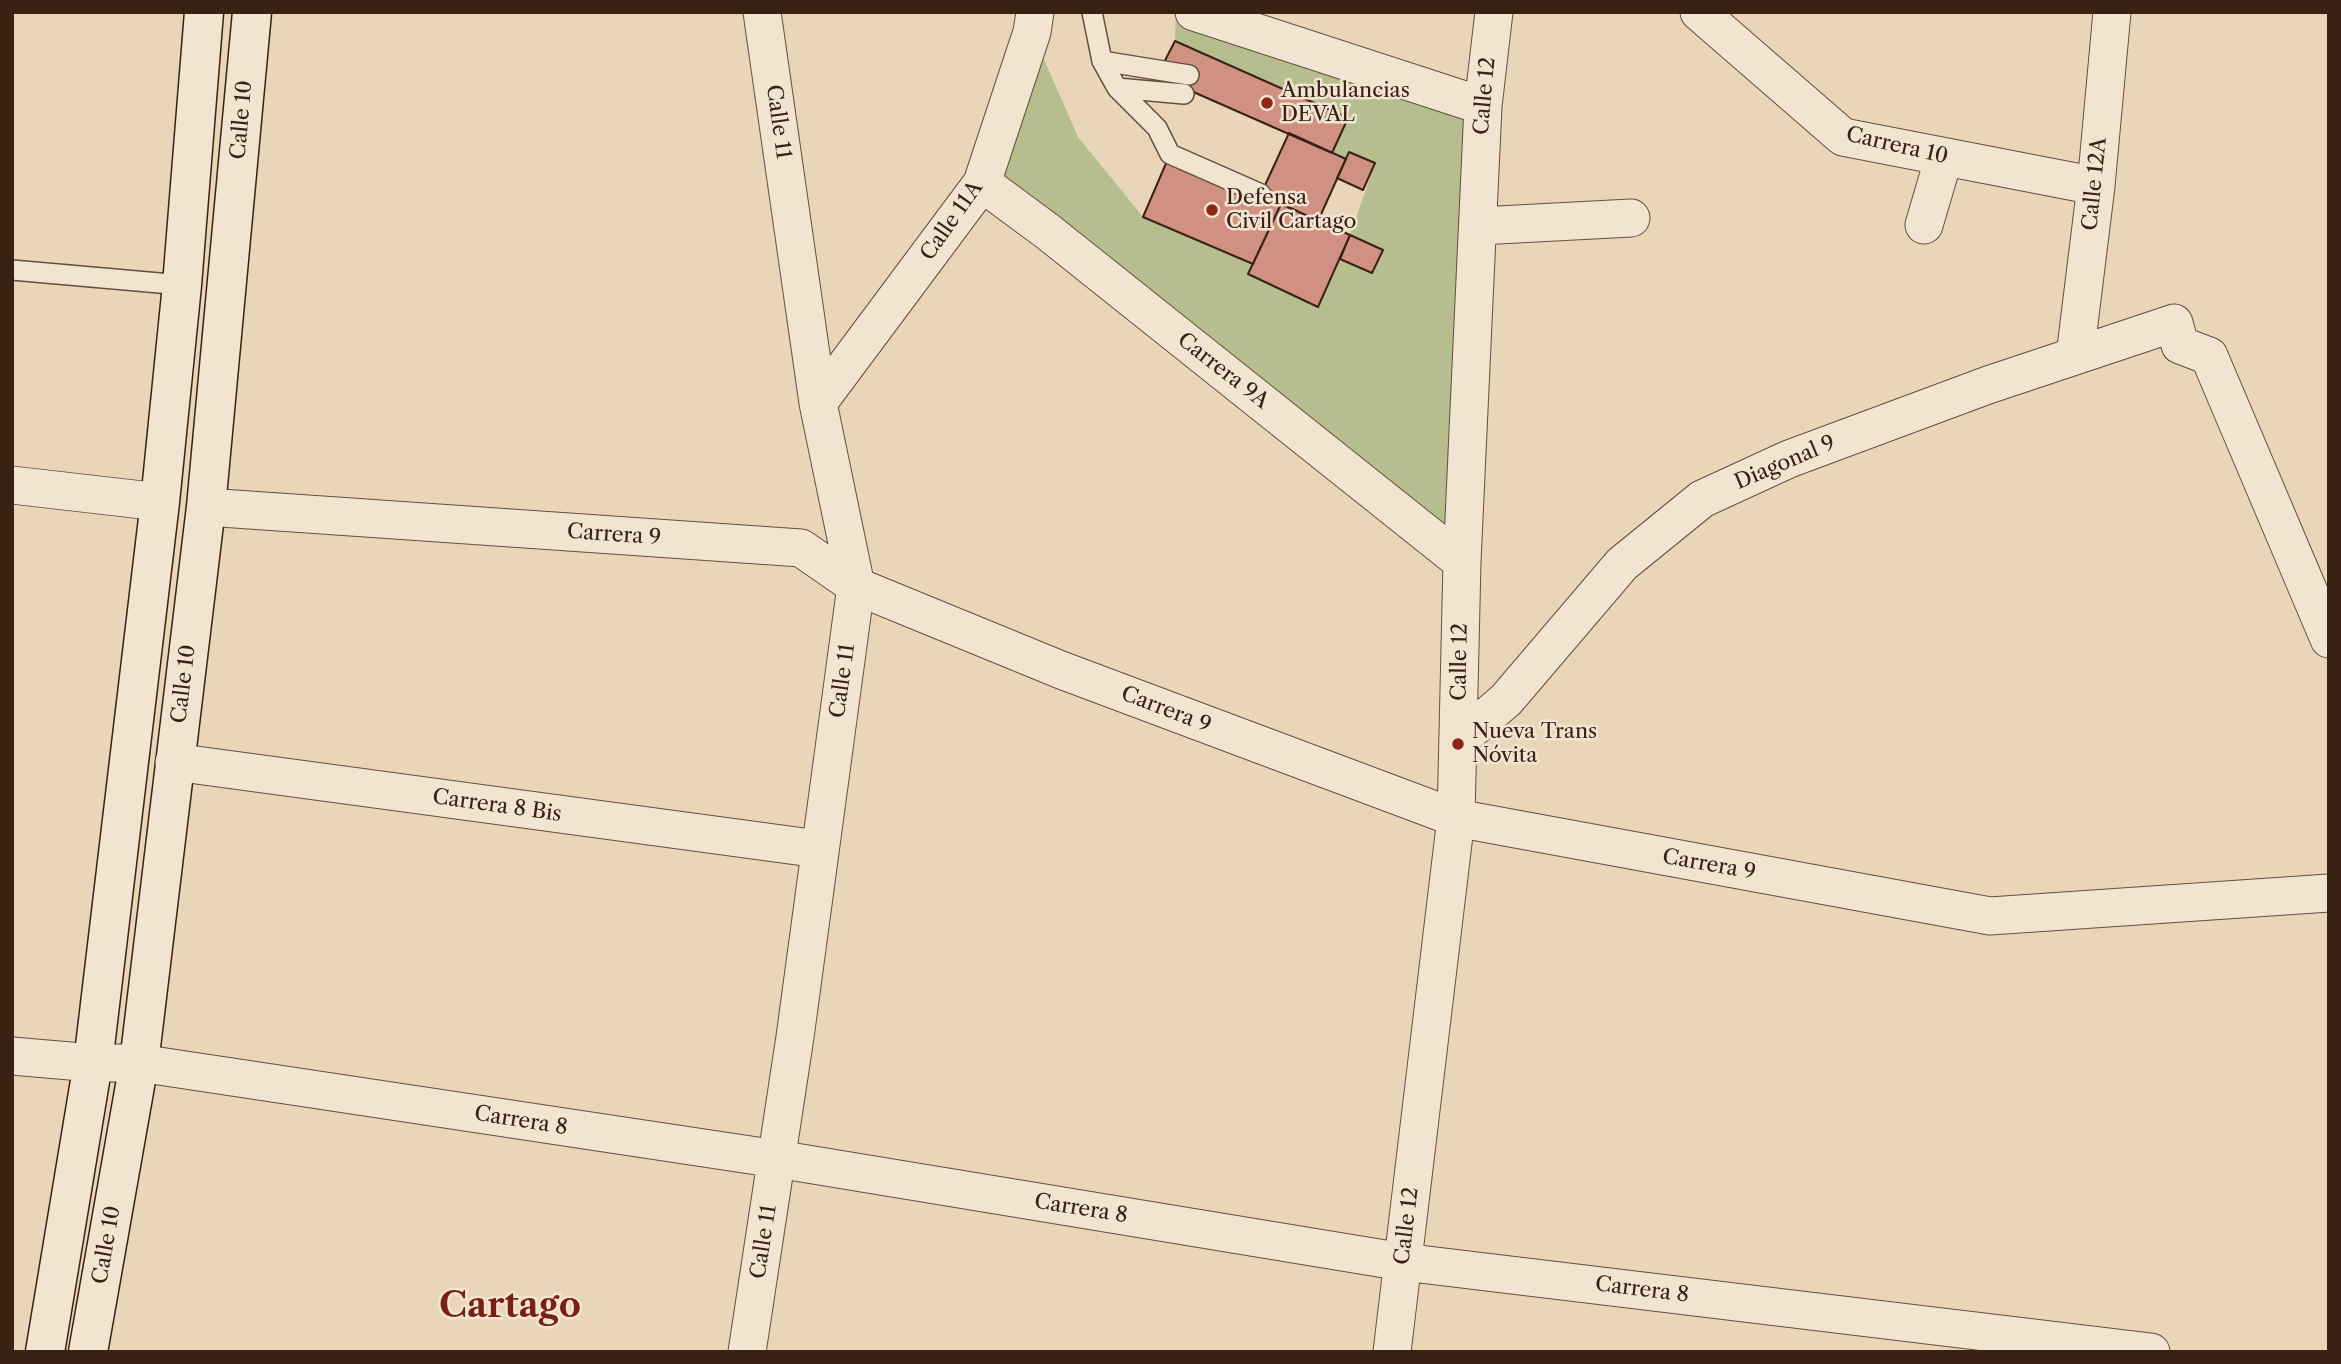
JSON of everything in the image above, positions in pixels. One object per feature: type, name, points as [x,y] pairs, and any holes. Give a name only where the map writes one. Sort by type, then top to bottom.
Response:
[{"type":"main road","name":"Calle 10","points":[[45,1352],[93,1063],[160,502],[182,285],[204,12]]},
{"type":"main road","name":"Calle 10","points":[[88,1352],[139,1063],[206,508],[252,12]]},
{"type":"main road","name":"Carrera 9","points":[[160,502],[206,508]]},
{"type":"street","name":"Calle 11","points":[[747,1352],[777,1159],[856,586],[818,403],[762,12]]},
{"type":"street","name":"Calle 11A","points":[[818,403],[982,183],[1032,32],[1035,12]]},
{"type":"street","points":[[1194,12],[1483,106]]},
{"type":"street","name":"Calle 12","points":[[1392,1352],[1456,818],[1462,562],[1483,106],[1493,12]]},
{"type":"street","name":"Carrera 10","points":[[1699,12],[1843,137],[2095,186]]},
{"type":"street","name":"Calle 12A","points":[[2075,356],[2112,12]]},
{"type":"street","points":[[1924,225],[1944,157]]},
{"type":"street","name":"Carrera 9A","points":[[982,183],[1047,231],[1462,562]]},
{"type":"street","points":[[1479,226],[1631,218]]},
{"type":"street","name":"Diagonal 9","points":[[1458,740],[1506,700],[1622,564],[1702,499],[1789,458],[2174,323],[2180,345],[2209,356],[2329,639]]},
{"type":"street","name":"Carrera 9","points":[[12,485],[160,502]]},
{"type":"street","name":"Carrera 9","points":[[206,508],[801,548],[856,586],[1061,670],[1456,818],[1990,916],[2329,893]]},
{"type":"street","name":"Carrera 8 Bis","points":[[174,762],[819,849]]},
{"type":"street","name":"Carrera 8","points":[[12,1056],[93,1063],[139,1063],[777,1159],[1403,1262],[2151,1352]]},
{"type":"lane","points":[[1092,12],[1102,61],[1117,88],[1157,128],[1170,154],[1261,194]]},
{"type":"lane","points":[[1102,61],[1187,84],[1117,88]]},
{"type":"lane","points":[[12,270],[182,285]]},
{"type":"green space","points":[[1176,12],[1185,12],[1483,106],[1462,562],[982,183],[1032,32],[1078,137],[1143,217],[1253,264],[1248,275],[1318,306],[1340,259],[1372,273],[1383,250],[1350,235],[1375,163],[1350,152],[1346,159],[1332,153],[1347,118],[1175,41]]},
{"type":"building","name":"Ambulancias DEVAL","points":[[1175,41],[1348,118],[1332,153],[1157,76]]},
{"type":"building","name":"Defensa Civil Cartago","points":[[1289,133],[1346,159],[1318,221],[1261,194]]},
{"type":"building","name":"Defensa Civil Cartago","points":[[1349,152],[1375,163],[1363,190],[1337,178]]},
{"type":"building","name":"Defensa Civil Cartago","points":[[1170,154],[1281,204],[1253,264],[1143,217]]},
{"type":"building","name":"Defensa Civil Cartago","points":[[1281,204],[1350,235],[1318,307],[1248,274]]},
{"type":"building","name":"Defensa Civil Cartago","points":[[1350,235],[1383,250],[1372,273],[1340,259]]},
{"type":"place","name":"Ambulancias DEVAL","points":[[1267,103]]},
{"type":"place","name":"Defensa Civil Cartago","points":[[1212,210]]},
{"type":"place","name":"Nueva Trans Nóvita","points":[[1458,744]]},
{"type":"district","name":"Cartago","points":[[510,1307]]}]
